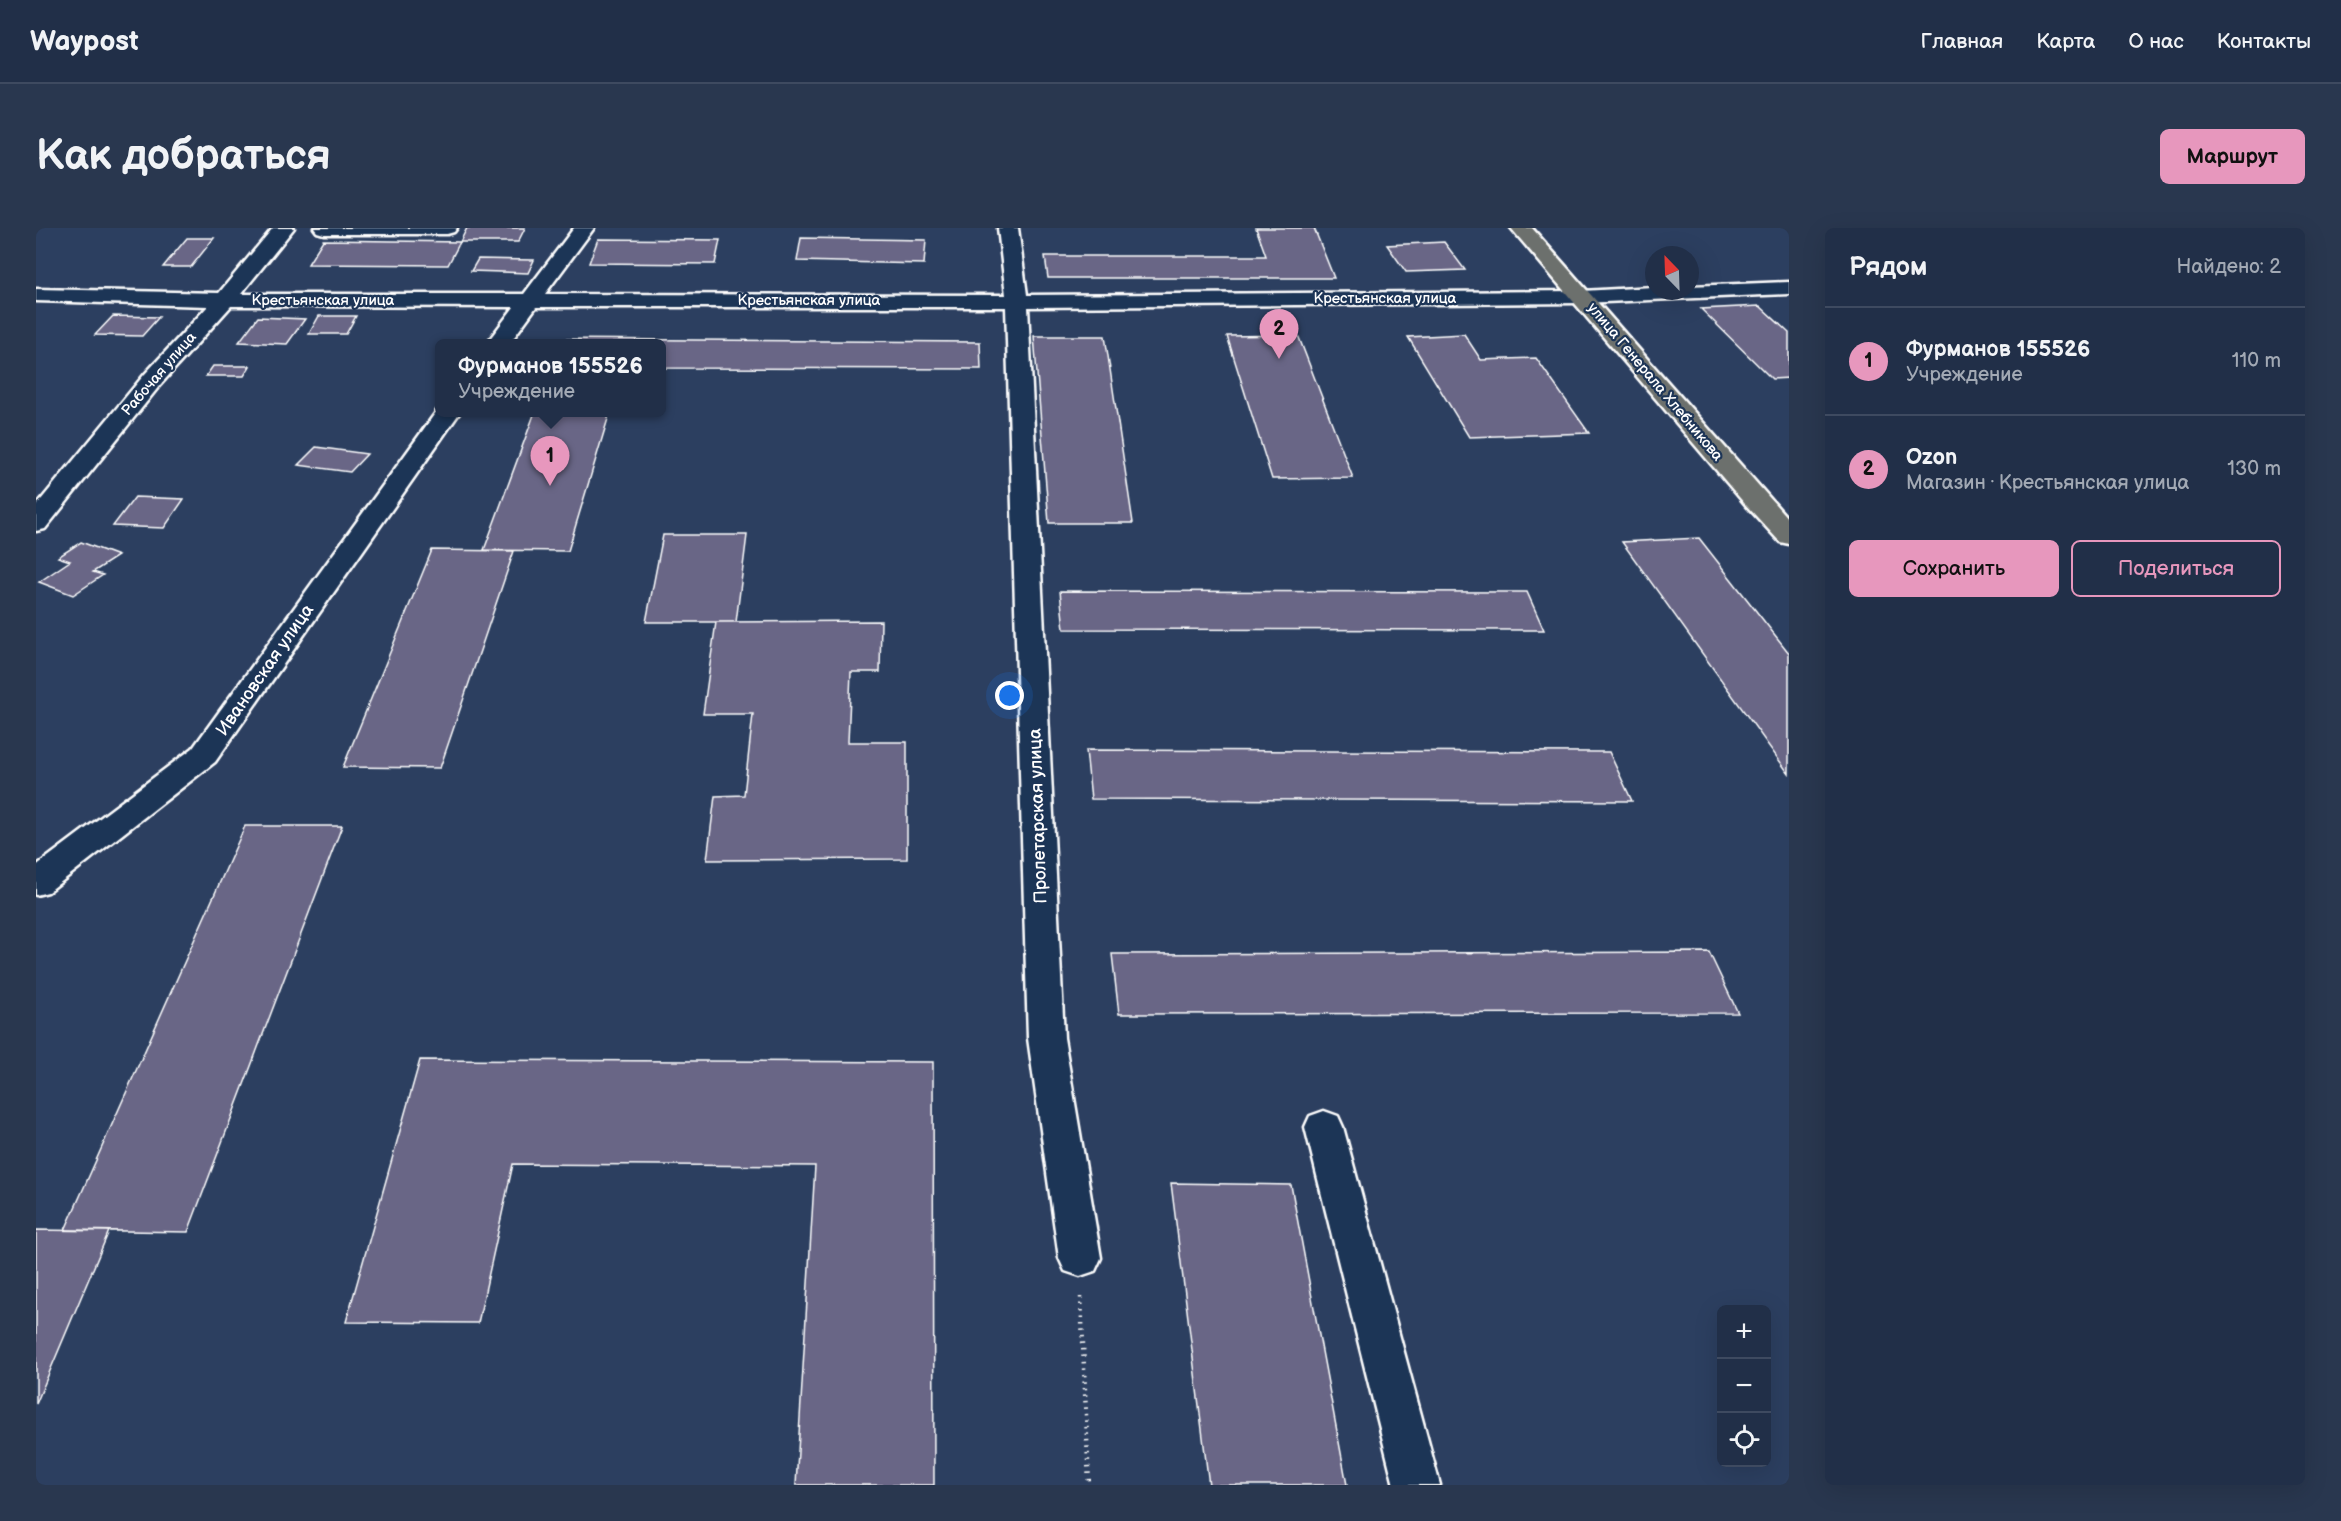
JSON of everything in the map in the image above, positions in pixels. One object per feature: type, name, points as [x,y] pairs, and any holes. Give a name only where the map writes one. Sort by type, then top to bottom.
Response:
[{"type":"main road","name":"улица Генерала Хлебникова","points":[[1521,228],[1755,501],[1789,536]]},
{"type":"street","name":"Рабочая улица","points":[[36,523],[152,380],[225,300],[284,228]]},
{"type":"street","points":[[324,228],[447,228]]},
{"type":"street","points":[[501,339],[584,228]]},
{"type":"street","name":"Пролетарская улица","points":[[1008,228],[1017,301],[1046,1038],[1080,1258]]},
{"type":"street","name":"Крестьянская улица","points":[[36,295],[225,300],[1017,301],[1582,297],[1789,288]]},
{"type":"street","name":"Ивановская улица","points":[[36,883],[204,755],[444,417]]},
{"type":"street","points":[[1324,1127],[1417,1485]]},
{"type":"path","points":[[1080,1258],[1089,1485]]},
{"type":"building","points":[[467,228],[525,228],[518,242],[460,242]]},
{"type":"building","points":[[1256,228],[1314,228],[1334,278],[1048,278],[1045,256],[1266,256]]},
{"type":"building","points":[[187,238],[214,238],[191,267],[163,267]]},
{"type":"building","points":[[801,238],[926,240],[924,264],[797,261]]},
{"type":"building","points":[[598,239],[720,240],[715,264],[589,263]]},
{"type":"building","points":[[323,240],[460,242],[448,265],[308,264]]},
{"type":"building","points":[[1444,242],[1465,270],[1406,272],[1387,245]]},
{"type":"building","points":[[478,259],[534,260],[528,273],[471,271]]},
{"type":"building","points":[[1760,306],[1789,333],[1789,378],[1772,379],[1701,309]]},
{"type":"building","points":[[113,316],[159,317],[142,336],[95,335]]},
{"type":"building","points":[[319,316],[356,316],[346,334],[309,334]]},
{"type":"building","points":[[258,317],[305,319],[287,344],[239,342]]},
{"type":"building","points":[[1464,334],[1481,360],[1536,358],[1589,433],[1469,437],[1408,337]]},
{"type":"building","points":[[1298,335],[1353,478],[1272,479],[1227,336]]},
{"type":"building","points":[[1034,336],[1105,336],[1133,523],[1049,523]]},
{"type":"building","points":[[666,340],[980,342],[981,369],[666,368]]},
{"type":"building","points":[[213,366],[250,366],[244,376],[206,376]]},
{"type":"building","points":[[533,417],[608,417],[568,551],[484,550]]},
{"type":"building","points":[[316,447],[367,454],[350,472],[298,465]]},
{"type":"building","points":[[135,497],[184,499],[164,528],[113,526]]},
{"type":"building","points":[[663,535],[747,535],[736,622],[646,622]]},
{"type":"building","points":[[1699,538],[1789,653],[1789,774],[1622,542]]},
{"type":"building","points":[[81,542],[118,556],[93,572],[103,575],[73,595],[39,582],[70,561],[58,557]]},
{"type":"building","points":[[432,550],[514,551],[440,768],[343,767]]},
{"type":"building","points":[[1060,591],[1527,592],[1544,630],[1064,629]]},
{"type":"building","points":[[881,621],[880,672],[851,672],[848,742],[907,742],[907,859],[707,860],[715,796],[744,795],[753,714],[703,714],[716,622]]},
{"type":"building","points":[[1086,750],[1609,752],[1632,801],[1091,799]]},
{"type":"building","points":[[245,826],[342,826],[188,1232],[65,1230]]},
{"type":"building","points":[[1709,952],[1738,1013],[1119,1014],[1112,954]]},
{"type":"building","points":[[420,1060],[933,1062],[934,1485],[796,1485],[815,1166],[513,1164],[478,1323],[346,1322]]},
{"type":"building","points":[[1171,1183],[1291,1185],[1347,1485],[1209,1485]]},
{"type":"building","points":[[36,1230],[109,1231],[36,1404]]},
{"type":"place","name":"Ozon","points":[[1279,359]]},
{"type":"place","name":"Фурманов 155526","points":[[550,486]]}]
